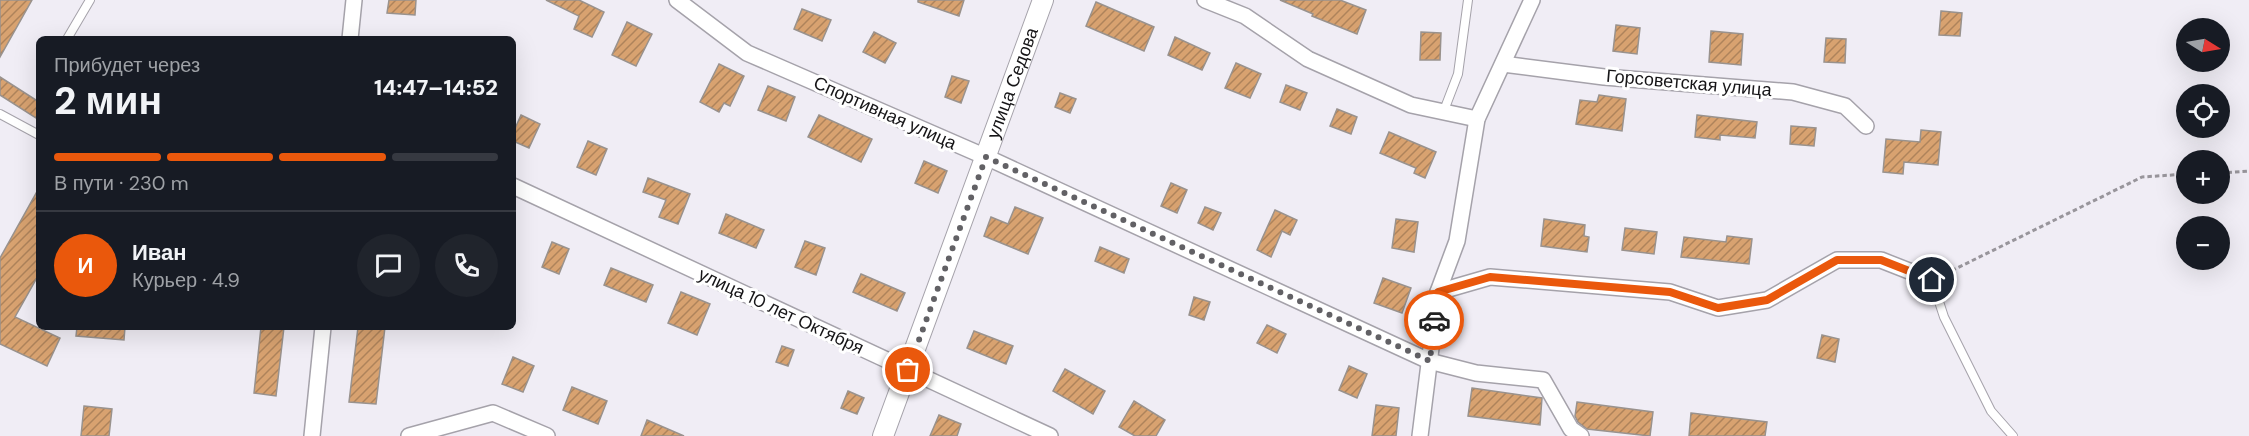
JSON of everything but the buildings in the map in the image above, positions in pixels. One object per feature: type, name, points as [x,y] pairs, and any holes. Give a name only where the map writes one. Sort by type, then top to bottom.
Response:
[{"type":"street","points":[[350,36],[354,0]]},
{"type":"street","name":"Спортивная улица","points":[[677,0],[747,52],[986,157],[1430,361],[1476,373],[1543,380],[1571,429],[1581,436]]},
{"type":"street","name":"улица Седова","points":[[883,436],[1044,0]]},
{"type":"street","points":[[1205,0],[1245,16],[1308,59],[1412,105],[1477,119]]},
{"type":"street","points":[[1420,436],[1438,292],[1457,241],[1477,119],[1532,0]]},
{"type":"street","name":"Горсоветская улица","points":[[1503,64],[1604,77],[1793,92],[1845,106],[1866,126]]},
{"type":"street","name":"улица 10 лет Октября","points":[[516,187],[1050,436]]},
{"type":"street","points":[[1438,292],[1490,277],[1670,292],[1718,308],[1767,300],[1837,260],[1881,260],[1932,280]]},
{"type":"street","points":[[312,436],[323,330]]},
{"type":"street","points":[[409,436],[493,413],[548,436]]},
{"type":"lane","points":[[69,36],[90,0]]},
{"type":"lane","points":[[1443,113],[1458,74],[1468,0]]},
{"type":"lane","points":[[0,114],[36,133]]},
{"type":"lane","points":[[1932,280],[1944,317],[1991,411],[2013,436]]},
{"type":"path","points":[[2230,172],[2249,171]]},
{"type":"path","points":[[1932,280],[2142,177],[2176,175]]},
{"type":"way so far","points":[[908,370],[986,157],[1430,361],[1434,320]]},
{"type":"route","points":[[1434,320],[1438,292],[1490,277],[1670,292],[1718,308],[1767,300],[1837,260],[1881,260],[1932,280]]}]
